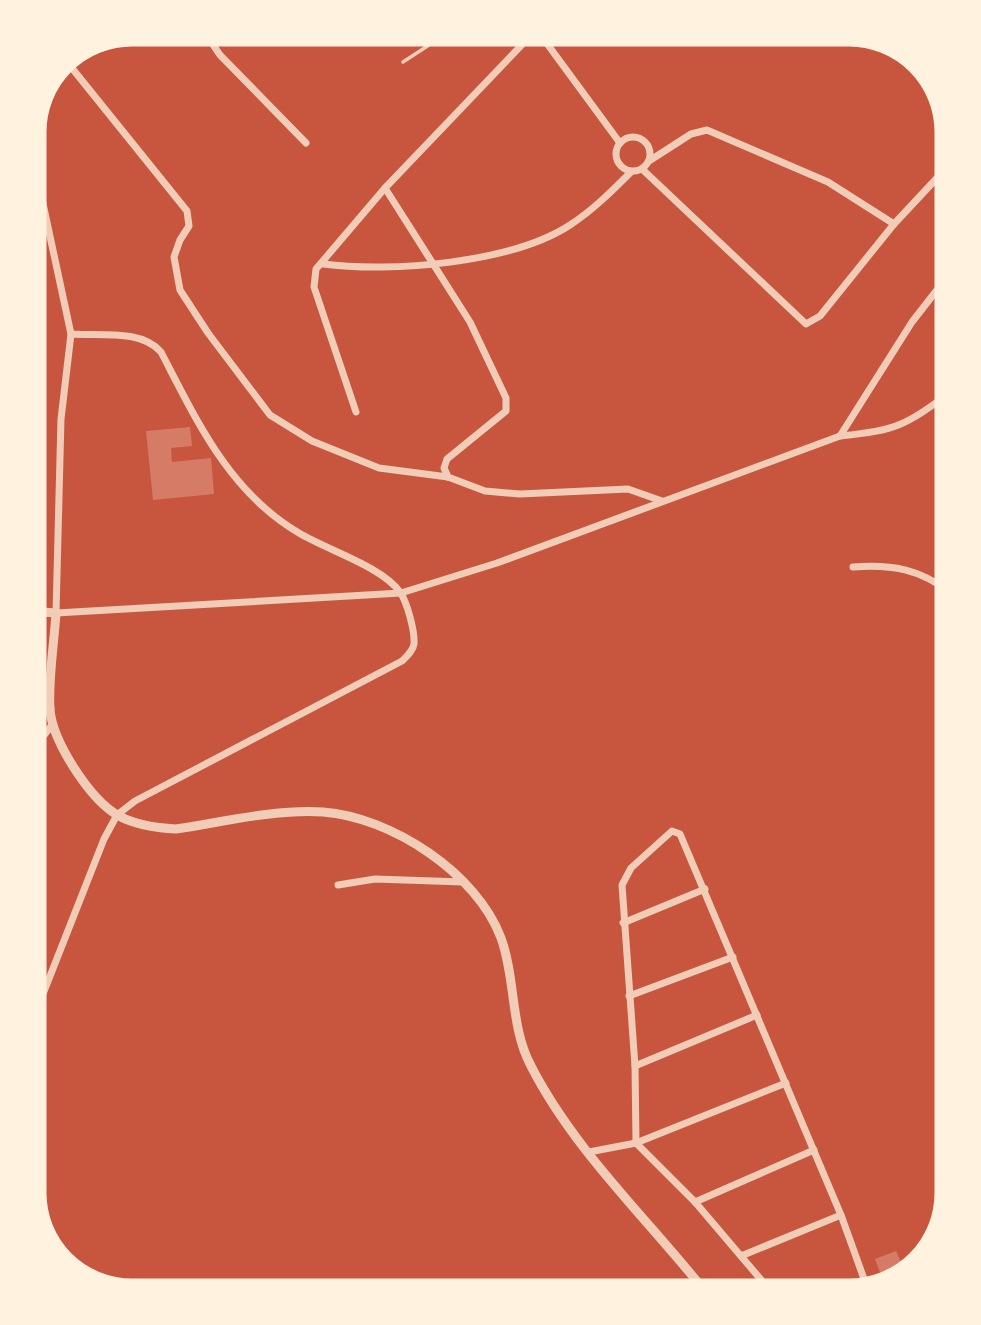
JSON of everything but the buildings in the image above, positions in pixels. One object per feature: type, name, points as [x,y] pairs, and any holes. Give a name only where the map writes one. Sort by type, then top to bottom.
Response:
[{"type":"street","points":[[213,42],[253,91],[306,143]]},
{"type":"street","points":[[356,412],[313,277],[385,188],[525,42]]},
{"type":"street","points":[[545,42],[620,143]]},
{"type":"street","points":[[70,66],[187,211],[189,226],[174,257],[180,290],[208,333],[270,415],[312,441],[379,468],[448,477],[485,491],[520,494],[628,489],[662,501]]},
{"type":"street","points":[[323,264],[363,269],[432,264],[520,248],[570,225],[631,172],[642,169],[649,161],[691,134],[707,130],[828,182],[894,224]]},
{"type":"street","points":[[631,172],[621,167],[616,158],[620,143],[629,137],[644,141],[650,150],[649,161]]},
{"type":"street","points":[[642,169],[806,324],[814,323],[894,224],[939,176]]},
{"type":"street","points":[[42,188],[71,334],[61,419],[56,613],[50,708],[52,725],[63,752],[92,790],[117,815],[153,828],[176,829],[324,812],[364,821],[418,846],[467,882],[489,912],[500,937],[509,964],[520,1035],[529,1063],[550,1101],[698,1283]]},
{"type":"street","points":[[385,188],[470,322],[506,398],[506,411],[447,459],[444,468],[448,477]]},
{"type":"street","points":[[840,436],[912,322],[939,287]]},
{"type":"street","points":[[42,996],[81,894],[117,815],[135,801],[402,661],[411,652],[414,642],[401,593],[385,578],[298,533],[265,510],[237,483],[152,342],[138,338],[71,334]]},
{"type":"street","points":[[42,612],[401,593],[497,563],[840,436],[887,432],[907,424],[939,401]]},
{"type":"street","points":[[853,567],[906,568],[939,584]]},
{"type":"street","points":[[42,708],[50,708]]},
{"type":"street","points":[[42,738],[52,725]]},
{"type":"street","points":[[765,1283],[695,1202],[636,1143],[635,1066],[622,886],[631,868],[667,832],[676,831],[680,834],[705,889],[841,1215],[865,1281]]},
{"type":"street","points":[[338,885],[375,879],[467,882]]},
{"type":"street","points":[[623,922],[705,889]]},
{"type":"street","points":[[629,996],[733,957]]},
{"type":"street","points":[[635,1066],[757,1016]]},
{"type":"street","points":[[589,1152],[636,1143],[786,1083]]},
{"type":"street","points":[[695,1202],[814,1150]]},
{"type":"street","points":[[741,1256],[841,1215]]},
{"type":"lane","points":[[402,62],[433,42]]}]
